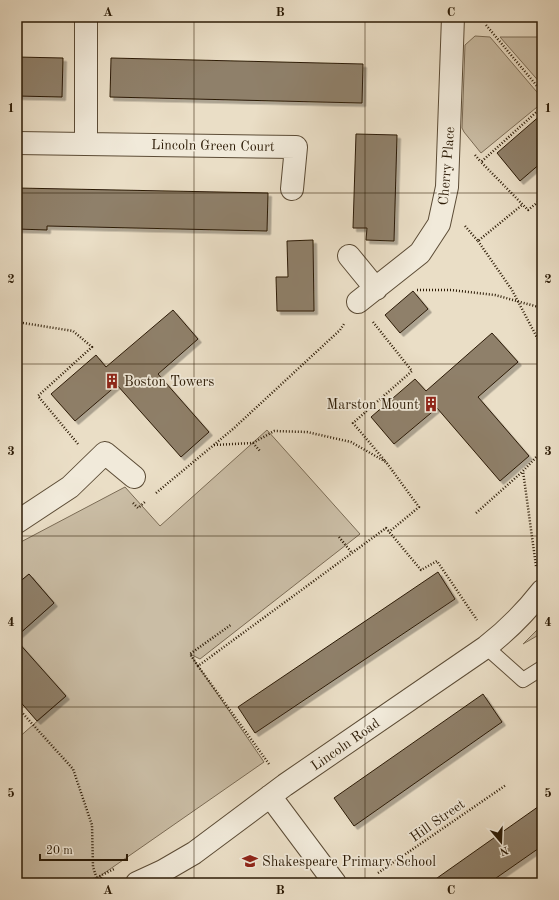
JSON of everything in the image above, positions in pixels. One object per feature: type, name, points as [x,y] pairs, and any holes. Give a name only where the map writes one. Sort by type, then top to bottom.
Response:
[{"type":"street","points":[[86,17],[86,144]]},
{"type":"street","name":"Cherry Place","points":[[358,302],[420,253],[439,224],[447,187],[453,17]]},
{"type":"street","name":"Lincoln Green Court","points":[[17,143],[296,147],[292,190]]},
{"type":"street","points":[[349,256],[383,283]]},
{"type":"street","points":[[19,518],[70,487],[105,453],[134,477]]},
{"type":"street","name":"Lincoln Road","points":[[137,883],[163,871],[194,853],[270,796],[486,647],[524,614],[542,591]]},
{"type":"street","points":[[270,796],[335,883]]},
{"type":"lane","points":[[486,647],[524,680],[542,668]]},
{"type":"path","points":[[486,25],[542,92]]},
{"type":"path","points":[[538,202],[528,210],[481,162],[542,107]]},
{"type":"path","points":[[444,200],[478,241],[512,290],[542,347]]},
{"type":"path","points":[[478,241],[522,205]]},
{"type":"path","points":[[383,283],[417,290],[451,290],[496,295],[542,308]]},
{"type":"path","points":[[358,302],[412,371],[353,423],[386,462],[419,507],[389,532]]},
{"type":"path","points":[[17,322],[73,331],[92,347],[38,396],[95,464]]},
{"type":"path","points":[[156,493],[214,445],[340,330]]},
{"type":"path","points":[[214,445],[253,443],[274,431],[307,432],[351,442],[386,462]]},
{"type":"path","points":[[253,443],[260,451]]},
{"type":"path","points":[[476,513],[542,451]]},
{"type":"path","points":[[522,471],[536,566]]},
{"type":"path","points":[[133,502],[138,508],[150,498]]},
{"type":"path","points":[[198,666],[386,528],[420,570],[437,561],[480,624]]},
{"type":"path","points":[[339,537],[352,553]]},
{"type":"path","points":[[232,624],[190,654],[273,769]]},
{"type":"path","points":[[17,707],[73,769],[92,825],[93,867],[97,878],[101,878],[102,883]]},
{"type":"path","name":"Hill Street","points":[[378,873],[506,784]]},
{"type":"shaded area","points":[[475,36],[490,37],[542,98],[542,103],[481,153],[462,128],[465,45]]},
{"type":"shaded area","points":[[500,37],[542,37],[542,85]]},
{"type":"shaded area","points":[[267,430],[360,534],[200,659],[190,654],[264,762],[90,883],[17,883],[17,739],[66,696],[17,648],[17,636],[54,603],[29,574],[17,584],[17,544],[125,487],[160,526]]},
{"type":"shaded area","points":[[542,625],[542,633],[523,644]]},
{"type":"building","points":[[17,57],[63,58],[62,97],[17,96]]},
{"type":"building","points":[[111,58],[363,64],[362,103],[110,97]]},
{"type":"building","points":[[542,114],[542,162],[520,181],[497,153]]},
{"type":"building","points":[[356,134],[397,135],[394,241],[366,240],[367,228],[353,228]]},
{"type":"building","points":[[17,188],[268,193],[267,231],[47,226],[47,230],[17,229]]},
{"type":"building","points":[[313,240],[314,311],[277,311],[276,277],[288,277],[287,241]]},
{"type":"building","points":[[413,291],[428,309],[400,333],[385,315]]},
{"type":"building","name":"Boston Towers","points":[[173,310],[198,339],[158,374],[209,432],[181,457],[117,385],[75,421],[51,394],[96,355],[106,367]]},
{"type":"building","name":"Marston Mount","points":[[492,333],[518,362],[478,397],[529,456],[500,481],[437,408],[394,444],[371,417],[415,379],[426,391]]},
{"type":"building","points":[[438,572],[455,599],[255,733],[238,707]]},
{"type":"building","points":[[29,574],[54,603],[17,636],[17,584]]},
{"type":"building","points":[[17,641],[66,696],[37,721],[17,698]]},
{"type":"building","points":[[483,694],[502,722],[354,826],[334,798]]},
{"type":"building","points":[[542,804],[542,846],[489,883],[430,883]]},
{"type":"place","name":"Boston Towers","points":[[112,381]]},
{"type":"place","name":"Marston Mount","points":[[431,404]]},
{"type":"place","name":"Shakespeare Primary School","points":[[250,861]]}]
